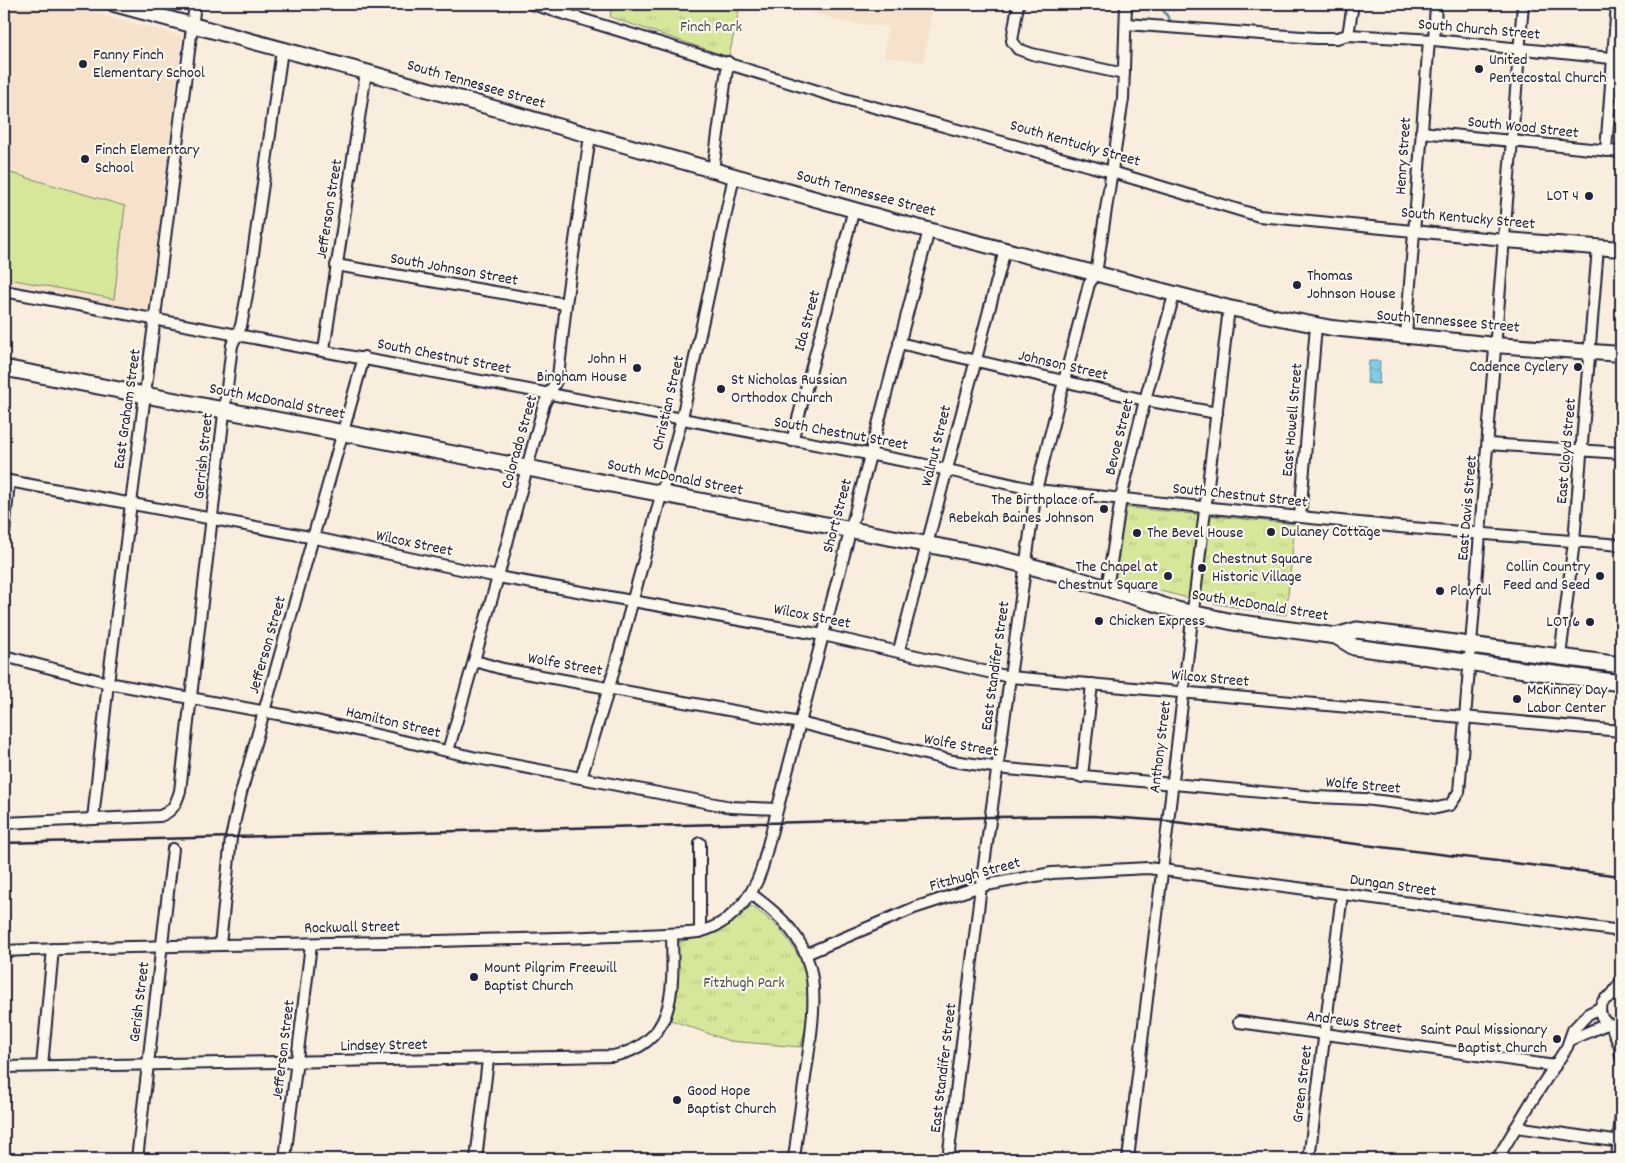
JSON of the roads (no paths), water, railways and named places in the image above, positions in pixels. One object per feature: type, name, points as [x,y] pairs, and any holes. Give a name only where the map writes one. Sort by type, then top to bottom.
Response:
[{"type":"main road","name":"South McDonald Street","points":[[4,368],[926,544],[1024,565],[1192,614],[1336,636],[1354,646],[1621,683]]},
{"type":"main road","name":"South McDonald Street","points":[[1336,636],[1356,630],[1621,665]]},
{"type":"street","name":"South Tennessee Street","points":[[114,4],[366,72],[929,230],[1229,308],[1316,326],[1496,345],[1621,354]]},
{"type":"street","name":"East Graham Street","points":[[93,819],[108,683],[195,4]]},
{"type":"street","name":"South Kentucky Street","points":[[532,4],[728,62],[837,97],[1112,172],[1259,216],[1414,232],[1621,249]]},
{"type":"street","points":[[1018,4],[1012,41],[1018,49],[1032,54],[1124,74]]},
{"type":"street","name":"East Standifer Street","points":[[948,1159],[981,886],[1024,565],[1036,490],[1089,284],[1096,274],[1112,172],[1124,74],[1126,4]]},
{"type":"street","points":[[1348,35],[1353,4]]},
{"type":"street","points":[[1431,40],[1436,4]]},
{"type":"street","name":"East Davis Street","points":[[1450,805],[1459,792],[1471,662],[1523,4]]},
{"type":"street","points":[[1606,151],[1617,58],[1617,4]]},
{"type":"street","name":"South Church Street","points":[[1126,24],[1316,38],[1337,38],[1348,35],[1431,40],[1617,58]]},
{"type":"street","name":"Henry Street","points":[[1406,335],[1426,69],[1431,40]]},
{"type":"street","name":"Gerrish Street","points":[[4,822],[146,817],[169,812],[176,805],[180,791],[232,345],[241,326],[248,290],[282,50]]},
{"type":"street","points":[[713,170],[728,62]]},
{"type":"street","name":"Jefferson Street","points":[[324,350],[366,72]]},
{"type":"street","name":"South Wood Street","points":[[1421,132],[1513,143],[1621,152]]},
{"type":"street","name":"Colorado Street","points":[[448,751],[475,661],[544,404],[558,377],[566,304],[590,136]]},
{"type":"street","name":"Christian Street","points":[[581,778],[609,688],[682,418],[734,176]]},
{"type":"street","name":"Ida Street","points":[[792,441],[854,209]]},
{"type":"street","name":"Short Street","points":[[777,810],[929,230]]},
{"type":"street","name":"East Cloyd Street","points":[[1560,657],[1574,541],[1598,247]]},
{"type":"street","name":"Walnut Street","points":[[899,650],[1005,250]]},
{"type":"street","name":"South Johnson Street","points":[[336,265],[566,304]]},
{"type":"street","name":"South Chestnut Street","points":[[4,290],[682,418],[947,470],[1036,490],[1480,534],[1621,545]]},
{"type":"street","name":"Bevoe Street","points":[[1107,590],[1121,498],[1145,400],[1174,295]]},
{"type":"street","name":"Anthony Street","points":[[1128,1159],[1229,308]]},
{"type":"street","name":"East Howell Street","points":[[1300,517],[1316,326]]},
{"type":"street","points":[[899,343],[974,362]]},
{"type":"street","name":"Jefferson Street","points":[[220,945],[232,838],[241,793],[315,538],[364,357]]},
{"type":"street","name":"Johnson Street","points":[[974,362],[1145,400]]},
{"type":"street","points":[[1145,400],[1217,413]]},
{"type":"street","points":[[1488,444],[1621,453]]},
{"type":"street","points":[[4,533],[7,480]]},
{"type":"street","name":"Wilcox Street","points":[[7,480],[315,538],[498,577],[823,634],[1010,677],[1621,731]]},
{"type":"street","name":"Hamilton Street","points":[[4,656],[108,683],[265,711],[581,778],[731,807],[777,810]]},
{"type":"street","name":"Wolfe Street","points":[[475,661],[503,669],[800,723],[900,750],[953,761],[1082,777],[1172,785],[1364,799],[1437,808],[1450,805]]},
{"type":"street","points":[[1082,777],[1092,684]]},
{"type":"street","name":"Rockwall Street","points":[[4,951],[162,946],[501,941],[700,932],[733,914],[751,894],[760,874],[777,810]]},
{"type":"street","points":[[700,843],[700,932]]},
{"type":"street","name":"Gerish Street","points":[[137,1159],[173,849]]},
{"type":"street","name":"Fitzhugh Street","points":[[806,954],[914,908],[981,886],[1052,873],[1148,868],[1162,869]]},
{"type":"street","name":"Dungan Street","points":[[1162,869],[1621,931]]},
{"type":"street","points":[[751,894],[781,918],[806,954],[814,985],[814,1008],[794,1159]]},
{"type":"street","name":"Green Street","points":[[1309,1159],[1342,894]]},
{"type":"street","name":"Lindsey Street","points":[[4,1067],[606,1057],[626,1053],[638,1047],[661,1024],[671,1001],[673,984],[672,934]]},
{"type":"street","name":"Jefferson Street","points":[[285,1159],[311,944]]},
{"type":"street","points":[[42,1066],[53,950]]},
{"type":"street","points":[[1621,982],[1616,996],[1604,1000],[1600,1008],[1601,1017],[1613,1025],[1621,1057]]},
{"type":"street","points":[[1497,1159],[1572,1040],[1573,1030],[1588,1014],[1600,1008]]},
{"type":"street","name":"Andrews Street","points":[[1239,1022],[1554,1066]]},
{"type":"street","points":[[1572,1040],[1613,1025]]},
{"type":"street","points":[[476,1159],[488,1060]]},
{"type":"street","points":[[1617,1159],[1621,1114]]},
{"type":"street","points":[[1516,1127],[1620,1142]]},
{"type":"water","points":[[1369,361],[1380,361],[1379,384],[1367,383]]},
{"type":"waterway","points":[[1159,4],[1172,23]]},
{"type":"railway","points":[[4,843],[990,817],[1094,816],[1167,821],[1621,876]]},
{"type":"place","name":"Fanny Finch Elementary School","points":[[83,64]]},
{"type":"place","name":"United Pentecostal Church","points":[[1479,69]]},
{"type":"place","name":"Finch Elementary School","points":[[85,159]]},
{"type":"place","name":"LOT 4","points":[[1589,196]]},
{"type":"place","name":"Thomas Johnson House","points":[[1297,285]]},
{"type":"place","name":"Cadence Cyclery","points":[[1578,367]]},
{"type":"place","name":"John H Bingham House","points":[[637,368]]},
{"type":"place","name":"St Nicholas Russian Orthodox Church","points":[[721,389]]},
{"type":"place","name":"The Birthplace of Rebekah Baines Johnson","points":[[1104,509]]},
{"type":"place","name":"Dulaney Cottage","points":[[1271,532]]},
{"type":"place","name":"The Bevel House","points":[[1137,533]]},
{"type":"place","name":"Chestnut Square Historic Village","points":[[1202,568]]},
{"type":"place","name":"The Chapel at Chestnut Square","points":[[1168,576]]},
{"type":"place","name":"Collin Country Feed and Seed","points":[[1600,576]]},
{"type":"place","name":"Playful","points":[[1440,591]]},
{"type":"place","name":"Chicken Express","points":[[1099,621]]},
{"type":"place","name":"LOT 6","points":[[1590,622]]},
{"type":"place","name":"McKinney Day Labor Center","points":[[1517,699]]},
{"type":"place","name":"Mount Pilgrim Freewill Baptist Church","points":[[474,977]]},
{"type":"place","name":"Saint Paul Missionary Baptist Church","points":[[1557,1039]]},
{"type":"place","name":"Good Hope Baptist Church","points":[[677,1100]]},
{"type":"park label","name":"Finch Park","points":[[711,27]]},
{"type":"park label","name":"Fitzhugh Park","points":[[744,983]]}]
